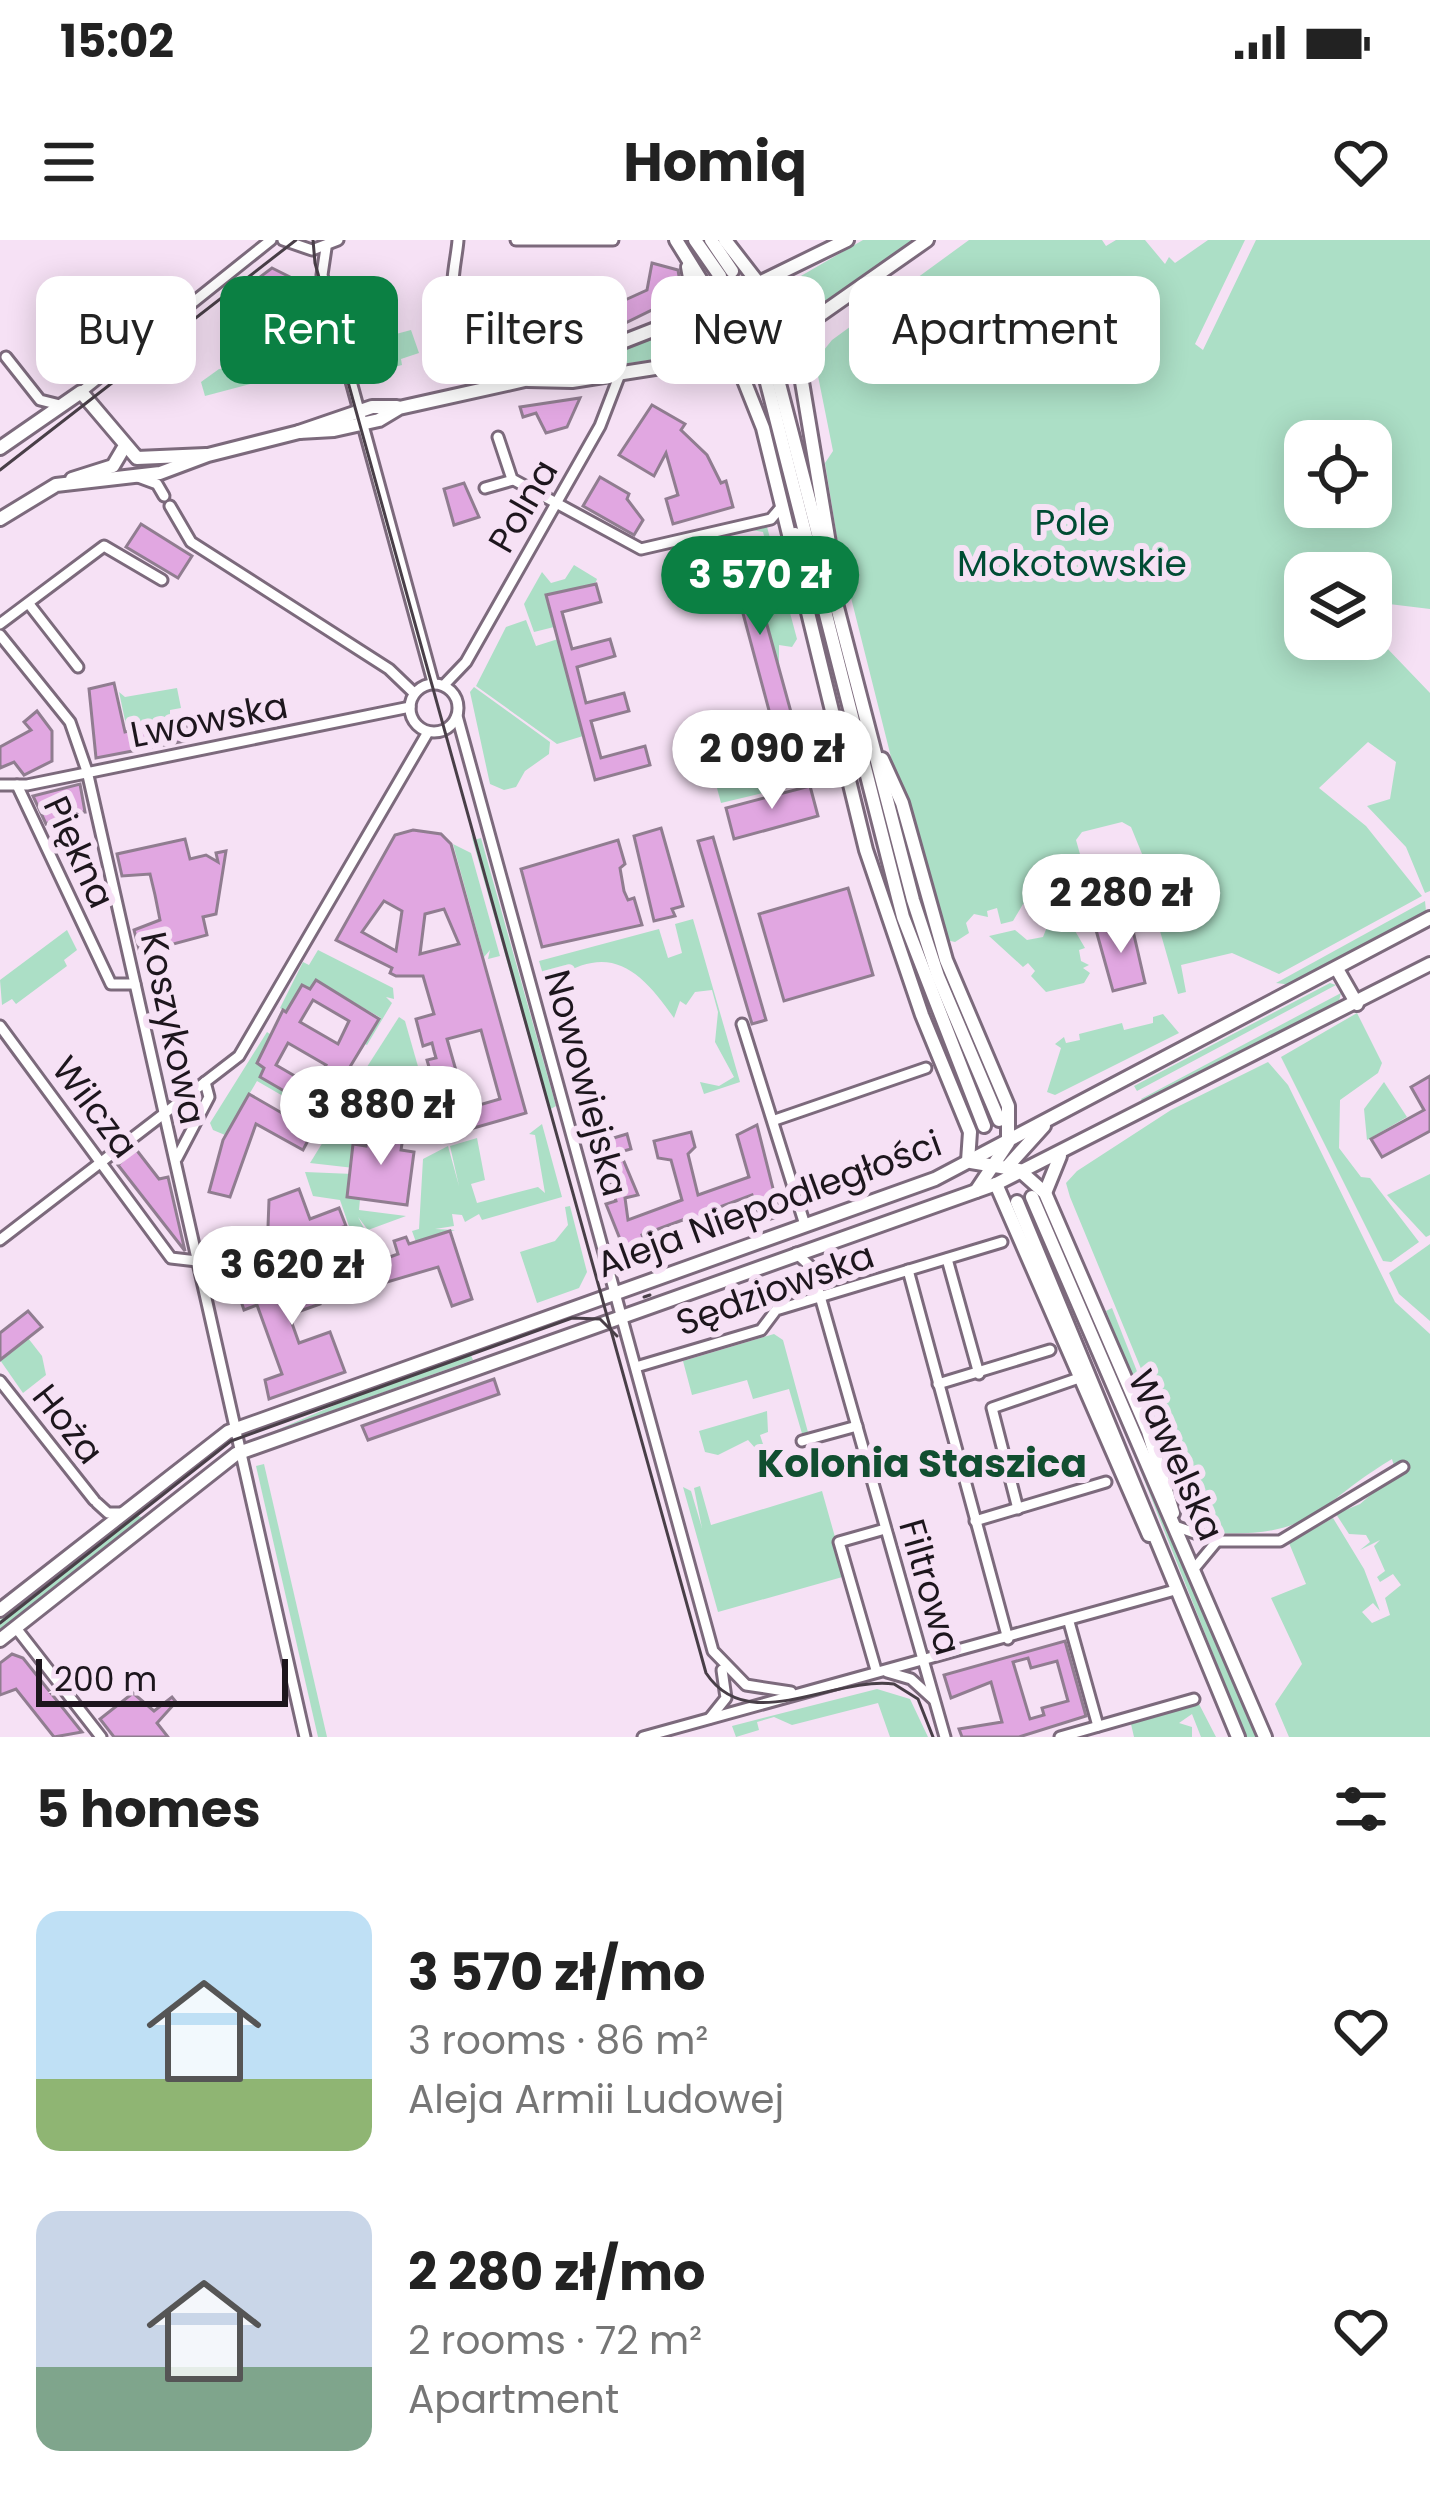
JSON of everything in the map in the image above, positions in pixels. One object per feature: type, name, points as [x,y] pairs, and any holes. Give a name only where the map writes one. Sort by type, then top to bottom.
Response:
[{"type":"main road","points":[[695,240],[726,273],[711,240]]},
{"type":"main road","points":[[778,276],[847,240]]},
{"type":"main road","points":[[825,313],[927,240]]},
{"type":"main road","points":[[726,241],[754,276]]},
{"type":"main road","points":[[679,244],[698,276]]},
{"type":"main road","points":[[679,244],[690,276]]},
{"type":"main road","points":[[967,1162],[977,1129],[914,952],[829,634],[770,374],[932,959],[999,1120]]},
{"type":"main road","points":[[0,448],[82,392],[123,449],[148,461],[208,455],[507,384]]},
{"type":"main road","points":[[744,384],[829,634]]},
{"type":"main road","points":[[801,384],[835,557],[838,610]]},
{"type":"main road","points":[[0,519],[34,493],[113,466],[123,449]]},
{"type":"main road","points":[[66,483],[138,478],[189,466],[208,455]]},
{"type":"main road","points":[[783,505],[866,850],[892,928],[977,1129],[1002,1158],[1022,1172],[1032,1198]]},
{"type":"main road","points":[[853,728],[892,928]]},
{"type":"main road","points":[[871,742],[902,803],[943,951],[1008,1106],[1009,1139]]},
{"type":"main road","name":"Aleja Niepodległości","points":[[0,1610],[234,1430],[806,1225],[967,1162],[1002,1158],[1009,1139],[1430,918]]},
{"type":"main road","name":"Aleja Niepodległości","points":[[0,1640],[239,1453],[996,1184],[1430,964]]},
{"type":"main road","points":[[1337,969],[1357,1004]]},
{"type":"main road","points":[[1008,1106],[1025,1118],[1072,1104]]},
{"type":"main road","points":[[976,1192],[1002,1158],[1072,1104]]},
{"type":"main road","points":[[1002,1158],[1064,1153]]},
{"type":"main road","points":[[1032,1198],[1064,1153]]},
{"type":"main road","points":[[1002,1158],[996,1184],[1140,1521],[1159,1548]]},
{"type":"main road","name":"Wawelska","points":[[1032,1198],[1148,1430],[1175,1526],[1265,1737]]},
{"type":"main road","name":"Wawelska","points":[[1032,1198],[1174,1590],[1238,1737]]},
{"type":"street","points":[[82,392],[271,240]]},
{"type":"street","points":[[283,240],[308,250],[326,248],[338,240]]},
{"type":"street","points":[[455,276],[458,240]]},
{"type":"street","points":[[516,240],[613,240]]},
{"type":"street","points":[[0,1240],[241,1053],[428,732],[445,729],[457,716],[453,698],[438,684],[360,417],[322,275],[326,248]]},
{"type":"street","points":[[6,356],[40,400],[60,405]]},
{"type":"street","name":"Polna","points":[[453,698],[466,662],[603,420],[616,384]]},
{"type":"street","points":[[39,418],[40,400]]},
{"type":"street","points":[[498,437],[513,480],[639,549],[771,519],[783,505]]},
{"type":"street","points":[[138,478],[157,484],[191,542],[389,670],[414,694]]},
{"type":"street","points":[[485,488],[513,480]]},
{"type":"street","points":[[0,624],[104,545],[162,580]]},
{"type":"street","points":[[28,604],[78,667]]},
{"type":"street","name":"Koszykowa","points":[[0,634],[70,722],[87,771],[305,1737]]},
{"type":"street","name":"Polna","points":[[438,684],[466,662]]},
{"type":"street","points":[[414,694],[438,684]]},
{"type":"street","points":[[414,694],[410,707],[428,732]]},
{"type":"street","name":"Lwowska","points":[[0,785],[410,707]]},
{"type":"street","name":"Nowowiejska","points":[[457,716],[727,1698]]},
{"type":"street","name":"Nowowiejska","points":[[445,729],[459,735],[467,754]]},
{"type":"street","name":"Piękna","points":[[17,784],[112,986],[135,984]]},
{"type":"street","points":[[742,1024],[806,1225]]},
{"type":"street","name":"Wilcza","points":[[0,1026],[171,1258],[196,1261]]},
{"type":"street","points":[[776,1120],[926,1068]]},
{"type":"street","points":[[177,1171],[180,1148],[209,1096],[205,1082]]},
{"type":"street","name":"Sędziowska","points":[[636,1367],[761,1330],[776,1310],[1003,1242]]},
{"type":"street","name":"Filtrowa","points":[[795,1252],[809,1262],[820,1297],[946,1737]]},
{"type":"street","points":[[947,1258],[979,1374]]},
{"type":"street","points":[[908,1270],[1008,1640]]},
{"type":"street","points":[[938,1384],[1050,1350]]},
{"type":"street","points":[[1018,1509],[992,1410],[1079,1378]]},
{"type":"street","name":"Hoża","points":[[0,1381],[108,1514],[124,1513]]},
{"type":"street","points":[[802,1441],[857,1426]]},
{"type":"street","points":[[1175,1526],[1217,1541],[1267,1543],[1289,1538],[1403,1467]]},
{"type":"street","points":[[975,1521],[1106,1482]]},
{"type":"street","points":[[876,1670],[839,1542],[885,1529]]},
{"type":"street","points":[[1193,1570],[1217,1541]]},
{"type":"street","points":[[643,1737],[706,1722],[791,1692],[1008,1640],[1174,1590]]},
{"type":"street","points":[[1069,1622],[1098,1726]]},
{"type":"street","points":[[16,1628],[101,1737]]},
{"type":"street","points":[[720,1664],[748,1686],[791,1692]]},
{"type":"street","points":[[876,1670],[907,1676],[937,1706]]},
{"type":"street","points":[[706,1722],[727,1698],[748,1686]]},
{"type":"street","points":[[744,1706],[748,1686]]},
{"type":"street","points":[[1060,1737],[1194,1700]]},
{"type":"green space","points":[[863,240],[915,240],[865,276],[849,276],[849,287],[825,304],[825,276],[801,276]]},
{"type":"green space","name":"Pole Mokotowskie","points":[[969,240],[1102,240],[1106,246],[1116,240],[1145,240],[1165,264],[1169,257],[1175,263],[1208,240],[1245,240],[1195,344],[1203,350],[1256,240],[1430,240],[1430,609],[1392,604],[1392,552],[1284,552],[1284,660],[1392,660],[1392,653],[1430,693],[1430,891],[1425,893],[1406,847],[1367,806],[1390,799],[1396,762],[1368,742],[1319,788],[1366,826],[1422,896],[1279,974],[1232,953],[1181,965],[1186,992],[1178,994],[1144,875],[1149,871],[1131,827],[1122,822],[1082,832],[1076,840],[1096,911],[1087,917],[1055,870],[1086,922],[1074,929],[1085,948],[1079,950],[1081,961],[1089,965],[1083,968],[1090,973],[1084,983],[1046,992],[1031,976],[1035,971],[1028,963],[1023,967],[989,936],[1015,930],[1027,940],[1043,937],[1051,917],[1037,903],[1023,904],[1013,921],[1001,924],[997,908],[987,911],[988,917],[974,914],[966,923],[969,933],[955,942],[946,940],[892,761],[839,550],[825,463],[833,451],[820,384],[825,384],[825,349],[849,328],[849,384],[1160,384],[1160,276],[920,276]]},
{"type":"green space","points":[[411,330],[419,353],[401,359],[398,366],[398,333]]},
{"type":"green space","points":[[651,337],[651,360],[627,363],[627,346]]},
{"type":"green space","points":[[219,369],[220,384],[250,384],[205,396],[201,382]]},
{"type":"green space","points":[[766,523],[797,639],[792,647],[779,645],[779,671],[745,545],[751,546],[758,571],[772,567],[763,532],[752,530]]},
{"type":"green space","points":[[574,565],[597,579],[595,584],[547,595],[554,627],[534,632],[524,604],[542,572],[551,583],[565,579]]},
{"type":"green space","points":[[526,620],[536,646],[558,639],[583,736],[557,744],[476,686],[506,627]]},
{"type":"green space","points":[[474,687],[550,742],[549,754],[525,771],[516,787],[504,790],[490,784],[470,692]]},
{"type":"green space","points":[[177,688],[181,708],[170,710],[170,717],[126,725],[119,692],[125,697]]},
{"type":"green space","points":[[776,757],[784,788],[721,803],[714,777]]},
{"type":"green space","points":[[471,834],[474,840],[481,838],[556,1106],[549,1110]]},
{"type":"green space","points":[[453,844],[471,853],[500,956],[488,959],[490,950],[484,957]]},
{"type":"green space","points":[[1425,901],[1426,911],[1292,985],[1276,983]]},
{"type":"green space","points":[[693,919],[740,1082],[704,1094],[700,1082],[719,1086],[734,1077],[715,1042],[718,1012],[712,990],[695,992],[686,1005],[680,1001],[674,1018],[650,987],[624,967],[594,962],[558,977],[554,970],[547,971],[545,981],[539,961],[659,929],[668,958],[682,953],[675,924]]},
{"type":"green space","points":[[67,930],[77,950],[64,960],[67,966],[16,1004],[12,999],[2,1005],[0,980]]},
{"type":"green space","points":[[318,950],[393,988],[394,999],[386,997],[392,1003],[367,1045],[363,1043],[381,1018],[317,981],[310,989],[302,985],[286,1012],[280,1008],[303,962],[309,965]]},
{"type":"green space","points":[[1330,983],[1336,985],[1137,1091],[1134,1086]]},
{"type":"green space","points":[[1341,993],[1338,1005],[1144,1104],[1141,1099]]},
{"type":"green space","points":[[1357,1013],[1382,1063],[1378,1073],[1340,1100],[1339,1148],[1361,1177],[1370,1178],[1419,1242],[1391,1262],[1383,1261],[1281,1057]]},
{"type":"green space","points":[[1163,1014],[1179,1033],[1055,1095],[1047,1092],[1061,1048],[1055,1044],[1064,1037],[1066,1043],[1080,1040],[1079,1034],[1122,1023],[1124,1030],[1153,1023],[1153,1017]]},
{"type":"green space","points":[[399,1017],[405,1021],[421,1077],[382,1080],[365,1070]]},
{"type":"green space","points":[[267,1032],[273,1036],[257,1063],[264,1068],[260,1077],[321,1113],[314,1114],[257,1081],[225,1135],[213,1130],[210,1123]]},
{"type":"green space","points":[[1268,1062],[1288,1085],[1395,1302],[1430,1334],[1430,1737],[1289,1737],[1275,1704],[1302,1664],[1271,1598],[1306,1584],[1289,1543],[1333,1518],[1364,1569],[1380,1611],[1373,1603],[1362,1612],[1372,1623],[1390,1615],[1385,1598],[1401,1585],[1393,1574],[1380,1582],[1377,1577],[1385,1571],[1374,1546],[1380,1540],[1360,1550],[1370,1542],[1366,1535],[1349,1534],[1336,1514],[1360,1504],[1396,1473],[1392,1459],[1293,1524],[1245,1533],[1209,1533],[1066,1183],[1171,1110]]},
{"type":"green space","points":[[1384,1082],[1407,1117],[1367,1140],[1364,1109]]},
{"type":"green space","points":[[360,1123],[383,1129],[369,1127],[366,1146],[353,1145],[354,1168],[310,1163],[331,1129]]},
{"type":"green space","points":[[542,1124],[562,1197],[482,1220],[479,1214],[465,1222],[462,1215],[452,1214],[454,1226],[435,1229],[455,1230],[416,1242],[412,1231],[419,1229],[423,1159],[448,1146],[459,1186],[450,1146],[477,1138],[485,1180],[471,1184],[477,1203],[538,1187],[545,1193],[535,1135],[529,1134]]},
{"type":"green space","points":[[305,1172],[353,1174],[347,1197],[360,1199],[359,1210],[406,1216],[368,1230],[358,1217],[365,1230],[352,1235],[340,1200],[313,1196]]},
{"type":"green space","points":[[1430,1174],[1430,1235],[1426,1237],[1387,1195]]},
{"type":"green space","points":[[570,1206],[587,1272],[579,1288],[537,1303],[520,1252],[555,1241],[568,1225],[565,1207]]},
{"type":"green space","points":[[1430,1244],[1430,1321],[1399,1294],[1389,1273]]},
{"type":"green space","points":[[1112,1308],[1200,1531],[1186,1513],[1106,1311]]},
{"type":"green space","points":[[774,1334],[783,1340],[809,1436],[803,1437],[789,1389],[753,1399],[747,1380],[692,1395],[683,1361]]},
{"type":"green space","points":[[28,1338],[42,1356],[46,1375],[23,1393],[0,1360]]},
{"type":"green space","points":[[470,1353],[473,1360],[270,1433],[349,1399],[340,1397]]},
{"type":"green space","points":[[767,1411],[768,1432],[760,1435],[764,1447],[756,1449],[748,1440],[718,1455],[705,1452],[699,1431]]},
{"type":"green space","points":[[1136,1457],[1256,1737],[1246,1737]]},
{"type":"green space","points":[[198,1461],[138,1516],[144,1518],[0,1631],[0,1620]]},
{"type":"green space","points":[[264,1464],[327,1737],[318,1737],[256,1466]]},
{"type":"green space","points":[[700,1486],[711,1525],[822,1491],[846,1576],[718,1612],[683,1487],[691,1491],[702,1528],[694,1488]]},
{"type":"green space","points":[[877,1689],[910,1699],[928,1737],[890,1737],[878,1703],[792,1725],[774,1717],[757,1722],[759,1730],[736,1737],[732,1726]]},
{"type":"green space","points":[[1199,1704],[1216,1737],[1201,1737],[1192,1714],[1179,1723],[1192,1727],[1192,1737],[1134,1737],[1131,1724]]},
{"type":"building","points":[[652,263],[678,270],[679,276],[651,276],[651,310],[627,322],[627,299],[647,290]]},
{"type":"building","points":[[272,268],[288,276],[261,276]]},
{"type":"building","points":[[580,398],[567,427],[546,433],[536,413],[523,417],[520,407]]},
{"type":"building","points":[[652,405],[685,424],[681,430],[707,455],[721,483],[726,481],[733,507],[673,524],[666,499],[678,495],[666,453],[654,476],[619,455]]},
{"type":"building","points":[[600,477],[629,494],[627,499],[643,520],[634,535],[583,506]]},
{"type":"building","points":[[464,483],[479,517],[454,525],[444,489]]},
{"type":"building","points":[[141,524],[192,556],[178,578],[126,547]]},
{"type":"building","points":[[745,545],[794,723],[774,729],[726,550]]},
{"type":"building","points":[[596,584],[601,602],[562,612],[572,649],[610,639],[615,656],[577,667],[586,703],[624,693],[629,711],[591,721],[601,758],[645,746],[650,765],[595,780],[546,595]]},
{"type":"building","points":[[114,683],[125,732],[186,717],[190,740],[96,758],[89,689]]},
{"type":"building","points":[[37,711],[52,731],[52,761],[24,775],[14,762],[0,768],[0,747],[31,730],[24,722]]},
{"type":"building","points":[[80,784],[85,812],[55,813],[58,819],[46,824],[33,796]]},
{"type":"building","points":[[810,786],[818,816],[734,839],[726,808]]},
{"type":"building","points":[[661,828],[683,906],[672,909],[675,916],[654,921],[634,836]]},
{"type":"building","points":[[413,830],[441,834],[451,844],[526,1113],[446,1136],[441,1116],[500,1099],[481,1030],[447,1039],[463,1095],[448,1100],[446,1092],[437,1095],[427,1060],[436,1058],[432,1043],[423,1046],[416,1019],[434,1014],[423,976],[396,976],[390,973],[392,968],[336,940],[395,835]],"holes":[[[384,901],[402,911],[396,951],[362,932]],[[444,909],[459,944],[420,954],[425,914]]]},
{"type":"building","points":[[713,837],[766,1020],[752,1024],[698,841]]},
{"type":"building","points":[[185,839],[190,859],[206,855],[218,862],[216,853],[226,851],[216,914],[203,917],[207,935],[140,953],[134,930],[160,920],[155,895],[150,874],[122,876],[117,854]]},
{"type":"building","points":[[618,840],[625,864],[620,868],[624,891],[628,900],[634,898],[642,925],[542,947],[521,869]]},
{"type":"building","points":[[848,888],[873,975],[784,1001],[759,914]]},
{"type":"building","points":[[1131,922],[1145,983],[1113,991],[1096,930]]},
{"type":"building","points":[[316,980],[379,1019],[322,1113],[260,1077],[264,1068],[257,1063],[283,1010],[302,985],[310,989]],"holes":[[[313,1000],[349,1021],[338,1044],[300,1022]],[[288,1043],[326,1065],[312,1086],[276,1065]]]},
{"type":"building","points":[[1430,1076],[1430,1131],[1382,1157],[1371,1139],[1424,1110],[1411,1087]]},
{"type":"building","points":[[249,1094],[313,1131],[303,1150],[256,1124],[230,1197],[209,1192],[223,1140]]},
{"type":"building","points":[[757,1125],[780,1216],[762,1222],[752,1195],[706,1212],[710,1222],[692,1228],[688,1218],[642,1235],[652,1262],[632,1269],[606,1204],[616,1201],[600,1142],[627,1134],[631,1149],[620,1152],[638,1195],[625,1198],[628,1220],[682,1200],[671,1160],[658,1158],[654,1141],[691,1132],[695,1147],[688,1154],[698,1195],[749,1177],[737,1135]]},
{"type":"building","points":[[368,1127],[404,1131],[401,1150],[414,1152],[407,1205],[347,1197],[353,1144],[366,1146]]},
{"type":"building","points":[[135,1148],[159,1179],[168,1177],[185,1251],[118,1165]]},
{"type":"building","points":[[299,1189],[310,1219],[339,1208],[346,1226],[267,1254],[269,1200]]},
{"type":"building","points":[[450,1231],[472,1299],[452,1306],[438,1267],[367,1288],[350,1240],[366,1234],[376,1262],[398,1254],[394,1241],[406,1237],[409,1244]]},
{"type":"building","points":[[309,1257],[320,1304],[289,1315],[299,1343],[330,1332],[345,1372],[269,1399],[265,1380],[282,1374],[257,1305],[244,1310],[237,1289]]},
{"type":"building","points":[[28,1311],[42,1327],[0,1360],[0,1333]]},
{"type":"building","points":[[494,1379],[499,1394],[368,1440],[362,1426]]},
{"type":"building","points":[[1065,1641],[1086,1716],[1019,1737],[962,1737],[959,1729],[1002,1722],[991,1682],[951,1698],[944,1675]],"holes":[[[1028,1658],[1031,1668],[1057,1661],[1068,1701],[1042,1708],[1044,1715],[1030,1719],[1013,1662]]]},
{"type":"building","points":[[12,1654],[23,1658],[82,1732],[54,1737],[16,1689],[0,1695],[0,1663]]},
{"type":"building","points":[[133,1693],[154,1711],[172,1697],[176,1702],[157,1723],[168,1737],[114,1737],[100,1719]]},
{"type":"tunnel","points":[[732,271],[735,276]]},
{"type":"tram line","points":[[0,470],[296,240]]},
{"type":"tram line","points":[[313,240],[315,263],[706,1673],[724,1692],[744,1701],[792,1700],[844,1688],[894,1684],[918,1699],[933,1737]]},
{"type":"tram line","points":[[644,1297],[650,1295]]},
{"type":"tram line","points":[[0,1623],[231,1441],[572,1318],[600,1319],[617,1336]]},
{"type":"district","name":"Kolonia Staszica","points":[[922,1463]]}]
